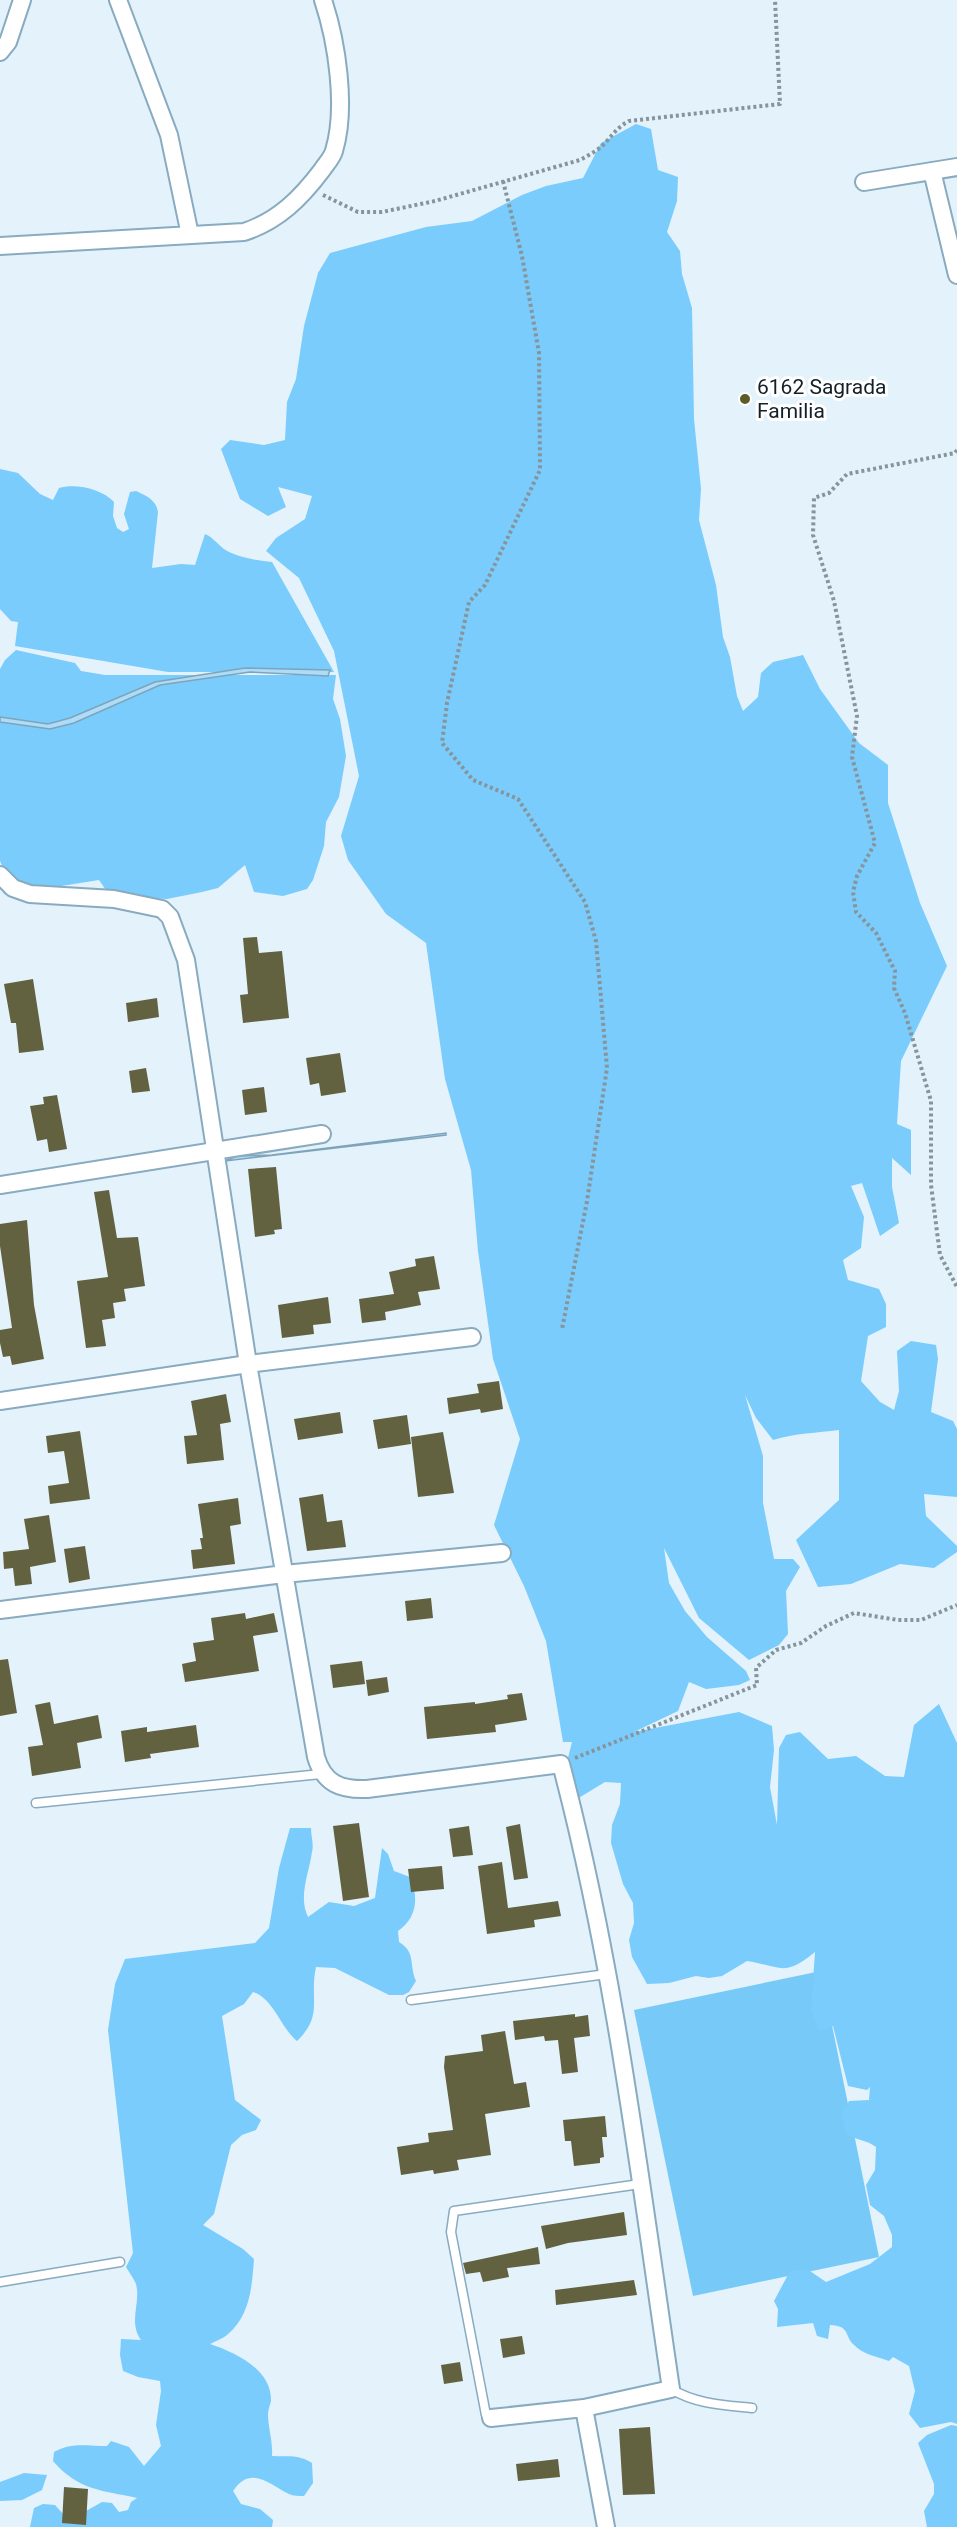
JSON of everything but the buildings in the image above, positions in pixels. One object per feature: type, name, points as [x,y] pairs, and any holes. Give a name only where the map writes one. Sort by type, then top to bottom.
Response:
[{"type":"street","points":[[0,52],[8,42],[22,0]]},
{"type":"street","points":[[118,0],[169,135],[190,235]]},
{"type":"street","points":[[0,246],[244,232],[263,226],[282,213],[308,188],[334,153],[341,120],[339,85],[328,14],[323,0]]},
{"type":"street","points":[[864,182],[957,167]]},
{"type":"street","points":[[933,171],[957,275]]},
{"type":"street","points":[[0,874],[13,888],[30,894],[114,899],[162,909],[170,917],[186,960],[217,1150],[248,1364],[321,1774],[328,1780],[353,1789],[360,1789],[561,1764],[607,1974],[671,2389],[585,2408],[491,2418]]},
{"type":"street","points":[[0,1185],[322,1134]]},
{"type":"street","points":[[0,1401],[248,1364],[472,1337]]},
{"type":"street","points":[[0,1610],[284,1574],[502,1553]]},
{"type":"street","points":[[585,2408],[606,2527]]},
{"type":"lane","points":[[36,1803],[321,1774]]},
{"type":"lane","points":[[411,2000],[607,1974]]},
{"type":"lane","points":[[491,2418],[486,2415],[451,2232],[454,2211],[640,2184]]},
{"type":"lane","points":[[0,2282],[120,2262]]},
{"type":"lane","points":[[671,2389],[699,2402],[752,2408]]},
{"type":"path","points":[[308,188],[358,212],[382,212],[435,201],[580,160],[593,153],[619,127],[629,122],[780,104],[775,0]]},
{"type":"path","points":[[503,181],[522,256],[539,353],[540,470],[485,585],[469,602],[447,703],[442,742],[473,780],[518,799],[585,902],[596,941],[607,1068],[587,1201],[562,1329]]},
{"type":"path","points":[[957,450],[955,453],[847,474],[829,494],[814,498],[813,535],[836,613],[857,716],[852,757],[875,843],[857,876],[853,892],[856,912],[876,933],[895,971],[894,988],[905,1013],[931,1101],[932,1185],[940,1255],[957,1287]]},
{"type":"path","points":[[561,1764],[757,1685],[756,1668],[776,1650],[801,1643],[826,1626],[854,1613],[898,1620],[921,1620],[957,1605]]},
{"type":"shaded area","points":[[636,124],[651,129],[658,170],[678,177],[677,201],[667,232],[680,251],[682,274],[692,308],[694,419],[701,489],[699,520],[716,585],[723,637],[730,657],[737,696],[743,711],[758,697],[761,673],[773,662],[803,655],[820,689],[859,743],[888,765],[888,803],[920,903],[947,966],[901,1061],[897,1124],[911,1130],[911,1175],[892,1158],[892,1187],[899,1223],[880,1236],[862,1183],[851,1186],[864,1217],[861,1248],[843,1260],[848,1280],[879,1289],[886,1304],[886,1327],[868,1336],[861,1381],[880,1402],[894,1410],[899,1391],[897,1351],[911,1341],[936,1345],[938,1359],[931,1412],[953,1421],[957,1429],[957,1497],[924,1494],[926,1516],[957,1546],[957,1552],[934,1568],[900,1564],[851,1584],[818,1587],[796,1540],[839,1500],[839,1430],[773,1440],[756,1418],[745,1395],[763,1456],[763,1503],[774,1559],[793,1559],[800,1567],[786,1591],[788,1634],[779,1645],[749,1660],[699,1618],[664,1548],[669,1583],[685,1611],[707,1637],[746,1671],[750,1680],[739,1685],[706,1689],[689,1682],[678,1711],[634,1732],[739,1712],[772,1726],[774,1750],[770,1787],[777,1825],[779,1748],[786,1735],[800,1732],[828,1759],[856,1756],[885,1776],[904,1777],[914,1725],[939,1704],[957,1743],[957,2424],[951,2422],[920,2428],[909,2414],[915,2391],[909,2366],[893,2357],[889,2361],[861,2351],[851,2342],[841,2327],[830,2325],[828,2339],[817,2336],[813,2323],[777,2327],[778,2309],[774,2301],[790,2271],[807,2269],[826,2282],[870,2264],[892,2247],[892,2235],[884,2216],[870,2205],[866,2185],[875,2170],[876,2147],[846,2134],[842,2113],[849,2101],[869,2100],[870,2087],[867,2090],[848,2086],[833,2026],[819,2031],[811,2010],[815,1952],[805,1960],[789,1967],[776,1967],[747,1961],[722,1976],[709,1978],[696,1976],[669,1983],[647,1984],[632,1957],[629,1940],[634,1923],[633,1903],[623,1884],[611,1843],[612,1825],[620,1804],[621,1783],[605,1782],[577,1799],[567,1762],[572,1742],[563,1742],[546,1641],[524,1586],[494,1525],[520,1439],[493,1359],[478,1251],[471,1170],[445,1079],[426,943],[386,914],[348,860],[341,836],[359,776],[334,651],[299,578],[266,551],[276,538],[305,519],[312,496],[278,487],[286,507],[268,516],[240,499],[221,449],[230,440],[264,445],[285,440],[287,402],[296,379],[304,326],[318,273],[330,253],[426,227],[472,221],[522,195],[546,186],[583,178],[601,143]]},
{"type":"shaded area","points":[[0,469],[18,473],[40,494],[53,500],[59,488],[73,486],[88,488],[109,497],[114,502],[113,516],[117,528],[123,532],[129,529],[124,514],[130,492],[136,491],[147,497],[153,501],[158,512],[152,568],[181,564],[195,565],[205,534],[224,549],[235,554],[254,560],[272,562],[334,672],[168,672],[15,646],[18,622],[11,621],[0,609]]},
{"type":"shaded area","points":[[16,650],[75,663],[81,671],[105,675],[336,675],[333,699],[340,719],[346,756],[339,797],[326,822],[324,846],[313,880],[307,889],[283,896],[254,892],[245,865],[218,888],[167,899],[110,896],[99,880],[55,887],[44,896],[22,889],[16,898],[4,894],[3,869],[0,861],[0,669],[5,660]]},
{"type":"shaded area","points":[[245,668],[330,670],[328,676],[250,672],[160,685],[74,723],[50,729],[0,722],[0,717],[48,724],[70,718],[155,682]]},
{"type":"shaded area","points":[[446,1133],[446,1135],[225,1161],[237,1156],[272,1155]]},
{"type":"shaded area","points":[[290,1828],[311,1828],[313,1849],[304,1893],[308,1917],[329,1902],[354,1906],[375,1898],[382,1848],[388,1854],[394,1871],[410,1877],[415,1892],[413,1913],[398,1931],[399,1942],[410,1955],[416,1981],[409,1992],[403,1995],[389,1995],[335,1968],[316,1967],[313,2015],[305,2032],[297,2041],[272,2007],[253,1992],[244,2004],[222,2016],[235,2100],[261,2120],[256,2130],[242,2135],[231,2145],[214,2214],[203,2225],[243,2249],[254,2259],[251,2290],[241,2319],[227,2335],[210,2344],[240,2357],[258,2371],[265,2380],[270,2390],[271,2401],[268,2414],[272,2456],[297,2457],[312,2463],[313,2483],[304,2496],[296,2496],[261,2479],[247,2479],[240,2483],[233,2491],[241,2504],[260,2509],[273,2520],[272,2527],[30,2527],[34,2508],[43,2504],[55,2505],[65,2516],[86,2511],[102,2502],[112,2503],[119,2512],[128,2510],[131,2502],[137,2498],[102,2491],[82,2484],[53,2461],[54,2452],[73,2446],[107,2446],[111,2441],[129,2447],[144,2466],[161,2446],[156,2425],[161,2391],[160,2381],[138,2377],[123,2371],[120,2355],[121,2339],[141,2340],[135,2326],[136,2284],[126,2267],[133,2253],[108,2030],[115,1984],[125,1959],[255,1943],[269,1928],[279,1868]]},
{"type":"shaded area","points":[[821,1971],[879,2257],[693,2296],[634,2010]]},
{"type":"shaded area","points":[[951,2425],[957,2426],[957,2527],[927,2527],[924,2511],[934,2494],[934,2484],[918,2443],[927,2435]]},
{"type":"shaded area","points":[[24,2473],[47,2475],[42,2490],[22,2500],[0,2501],[0,2482]]},
{"type":"place","name":"6162 Sagrada Familia","points":[[745,399]]}]
